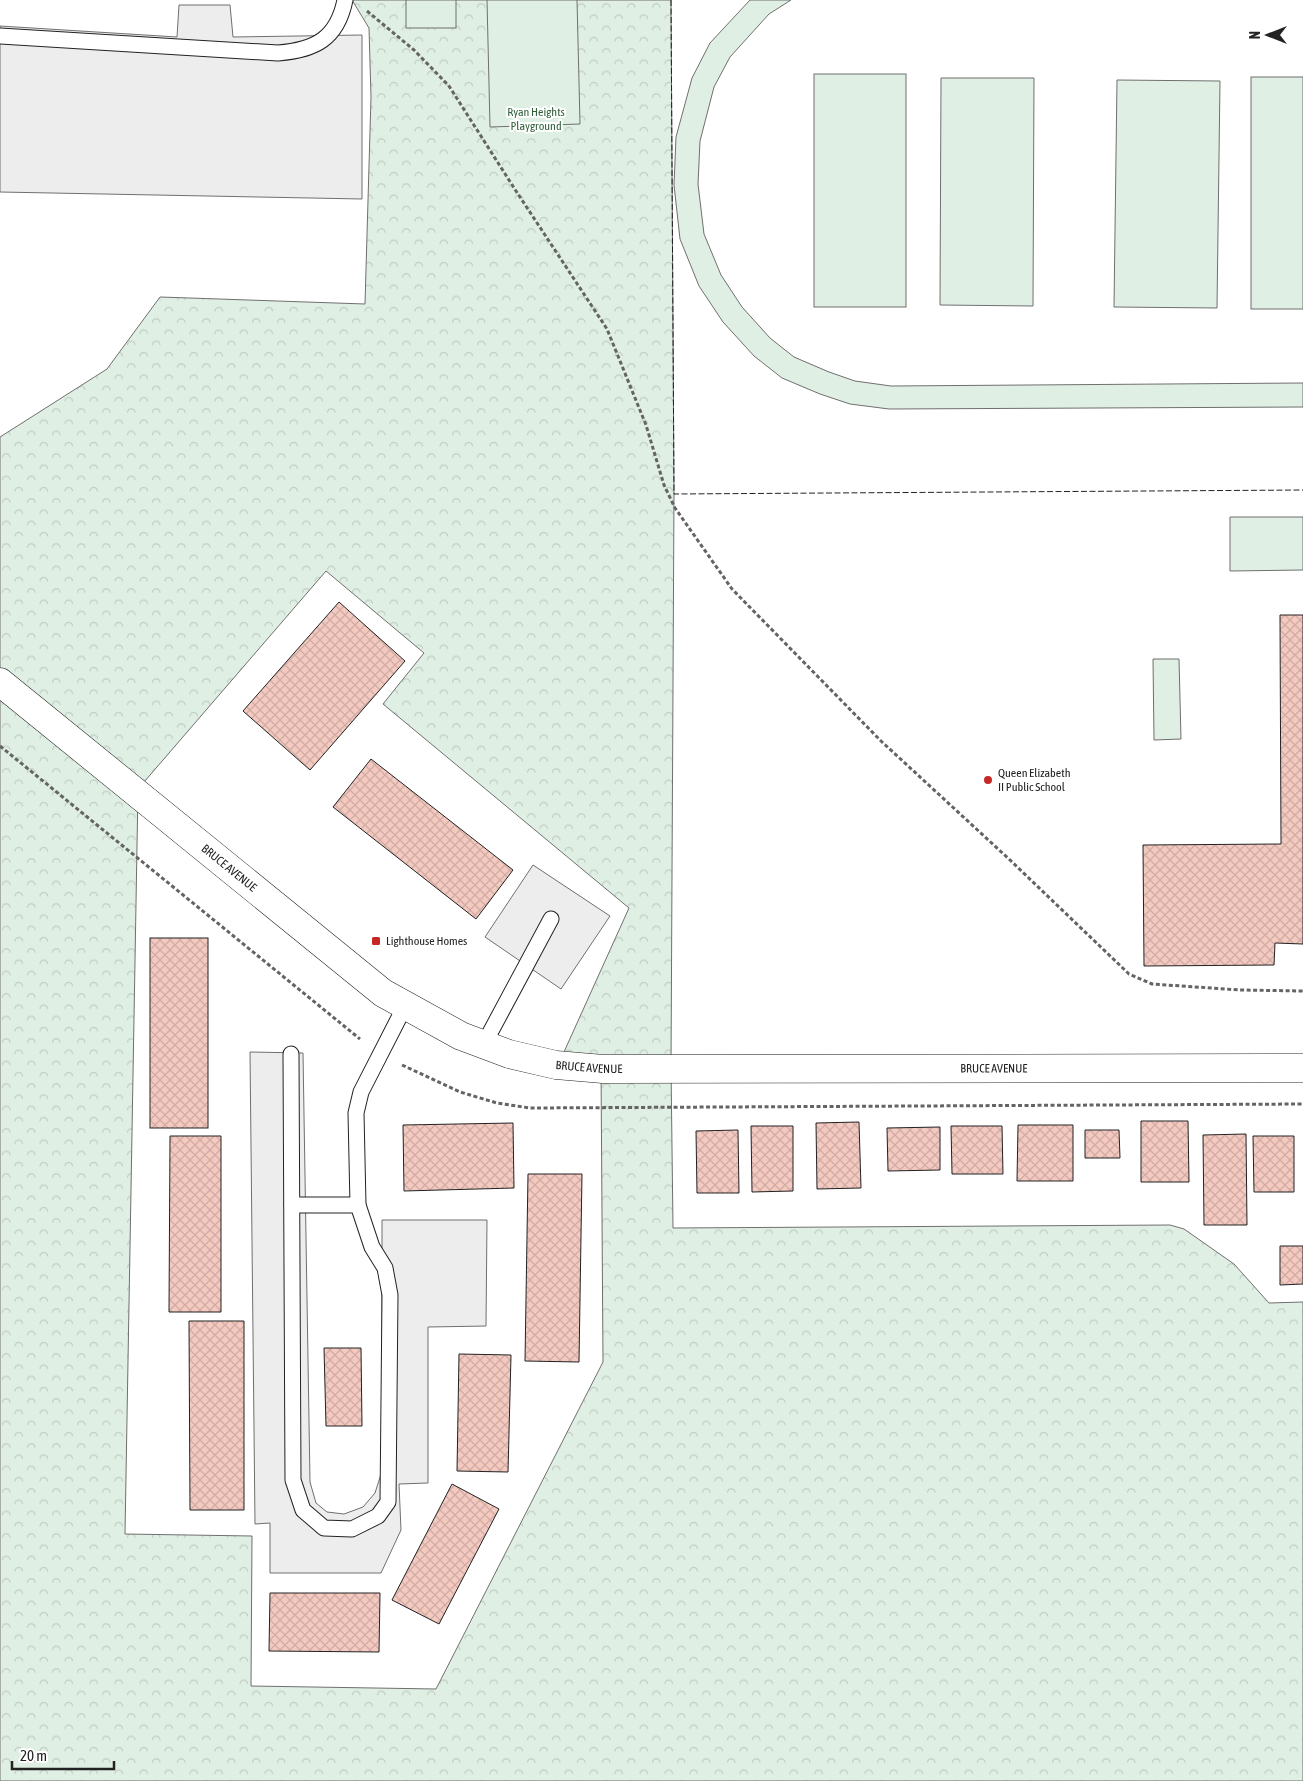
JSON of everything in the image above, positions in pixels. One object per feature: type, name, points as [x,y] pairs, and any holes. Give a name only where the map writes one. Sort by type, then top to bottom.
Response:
[{"type":"street","name":"BRUCE AVENUE","points":[[0,682],[383,993],[461,1036],[509,1054],[556,1065],[603,1070],[1303,1068]]},
{"type":"lane","points":[[0,36],[278,53],[300,51],[319,43],[332,32],[342,15],[345,0]]},
{"type":"lane","points":[[484,1044],[551,919]]},
{"type":"lane","points":[[291,1054],[292,1480],[303,1510],[324,1528],[352,1529],[378,1516],[388,1502],[390,1295],[385,1268],[372,1247],[358,1206],[356,1113],[361,1092],[405,1006]]},
{"type":"lane","points":[[292,1206],[358,1206]]},
{"type":"path","points":[[360,6],[414,50],[449,86],[516,192],[607,329],[646,424],[664,486],[675,508],[732,589],[881,740],[1129,974],[1152,984],[1303,992]]},
{"type":"path","points":[[0,746],[356,1036],[381,1054],[425,1077],[460,1092],[497,1103],[530,1108],[1303,1104]]},
{"type":"green space","name":"Ryan Heights Playground","points":[[352,0],[671,0],[674,494],[671,1067],[673,1228],[1170,1225],[1184,1229],[1234,1264],[1269,1303],[1303,1302],[1303,1781],[0,1781],[0,437],[107,369],[160,297],[365,304],[371,97],[369,28]],"holes":[[[326,571],[424,653],[383,704],[629,908],[559,1063],[601,1067],[603,1362],[436,1689],[251,1686],[252,1536],[125,1534],[138,789]]]},
{"type":"green space","points":[[406,0],[456,0],[456,28],[406,28]]},
{"type":"green space","name":"Ryan Heights Playground","points":[[487,0],[577,0],[580,124],[490,127]]},
{"type":"green space","points":[[750,0],[791,0],[769,14],[730,57],[714,87],[700,141],[698,184],[704,234],[721,275],[742,307],[770,338],[794,357],[855,381],[891,386],[1303,383],[1303,407],[889,409],[850,404],[782,378],[754,356],[723,322],[699,286],[680,239],[674,185],[676,137],[692,78],[710,43]]},
{"type":"green space","points":[[814,74],[906,74],[906,307],[814,307]]},
{"type":"green space","points":[[1251,77],[1303,77],[1303,309],[1251,309]]},
{"type":"green space","points":[[941,78],[1034,78],[1033,306],[940,305]]},
{"type":"green space","points":[[1117,80],[1220,81],[1217,308],[1114,307]]},
{"type":"green space","points":[[1230,517],[1303,517],[1303,570],[1230,571]]},
{"type":"green space","points":[[1153,659],[1179,659],[1181,739],[1154,740]]},
{"type":"shaded area","points":[[179,5],[230,5],[233,37],[362,35],[362,199],[0,192],[0,26],[177,37]]},
{"type":"shaded area","points":[[533,865],[610,916],[561,989],[485,937]]},
{"type":"shaded area","points":[[250,1052],[303,1053],[310,1482],[316,1503],[327,1512],[344,1514],[363,1507],[375,1493],[382,1471],[382,1220],[487,1220],[486,1326],[428,1327],[428,1483],[399,1484],[401,1530],[381,1573],[270,1573],[270,1523],[255,1524]]},
{"type":"building","points":[[339,602],[405,661],[310,770],[243,711]]},
{"type":"building","points":[[1280,615],[1303,615],[1303,944],[1275,943],[1274,965],[1144,966],[1143,845],[1281,844]]},
{"type":"building","points":[[371,759],[513,870],[476,919],[333,807]]},
{"type":"building","points":[[150,938],[208,938],[208,1128],[150,1128]]},
{"type":"building","points":[[1141,1121],[1188,1121],[1189,1182],[1141,1182]]},
{"type":"building","points":[[859,1122],[861,1188],[817,1189],[816,1123]]},
{"type":"building","points":[[513,1123],[514,1188],[404,1191],[403,1125]]},
{"type":"building","points":[[1018,1125],[1073,1125],[1073,1181],[1017,1181]]},
{"type":"building","points":[[751,1126],[793,1126],[793,1191],[752,1192]]},
{"type":"building","points":[[951,1126],[1002,1126],[1003,1174],[952,1174]]},
{"type":"building","points":[[940,1127],[940,1170],[888,1171],[887,1128]]},
{"type":"building","points":[[738,1130],[739,1193],[697,1193],[696,1131]]},
{"type":"building","points":[[1085,1130],[1119,1130],[1120,1158],[1085,1158]]},
{"type":"building","points":[[1246,1134],[1247,1225],[1204,1225],[1203,1135]]},
{"type":"building","points":[[170,1136],[221,1136],[221,1312],[169,1312]]},
{"type":"building","points":[[1253,1136],[1294,1136],[1294,1192],[1254,1192]]},
{"type":"building","points":[[528,1174],[582,1174],[579,1362],[525,1361]]},
{"type":"building","points":[[1280,1246],[1303,1246],[1303,1284],[1280,1285]]},
{"type":"building","points":[[189,1321],[244,1321],[244,1510],[190,1510]]},
{"type":"building","points":[[324,1348],[361,1348],[362,1426],[326,1426]]},
{"type":"building","points":[[459,1354],[511,1355],[508,1472],[457,1471]]},
{"type":"building","points":[[452,1484],[499,1509],[439,1624],[392,1600]]},
{"type":"building","points":[[270,1593],[380,1593],[379,1652],[269,1651]]},
{"type":"fence","points":[[671,0],[674,494],[1303,490]]},
{"type":"place","name":"Queen Elizabeth II Public School","points":[[988,780]]},
{"type":"place","name":"Lighthouse Homes","points":[[376,941]]}]
